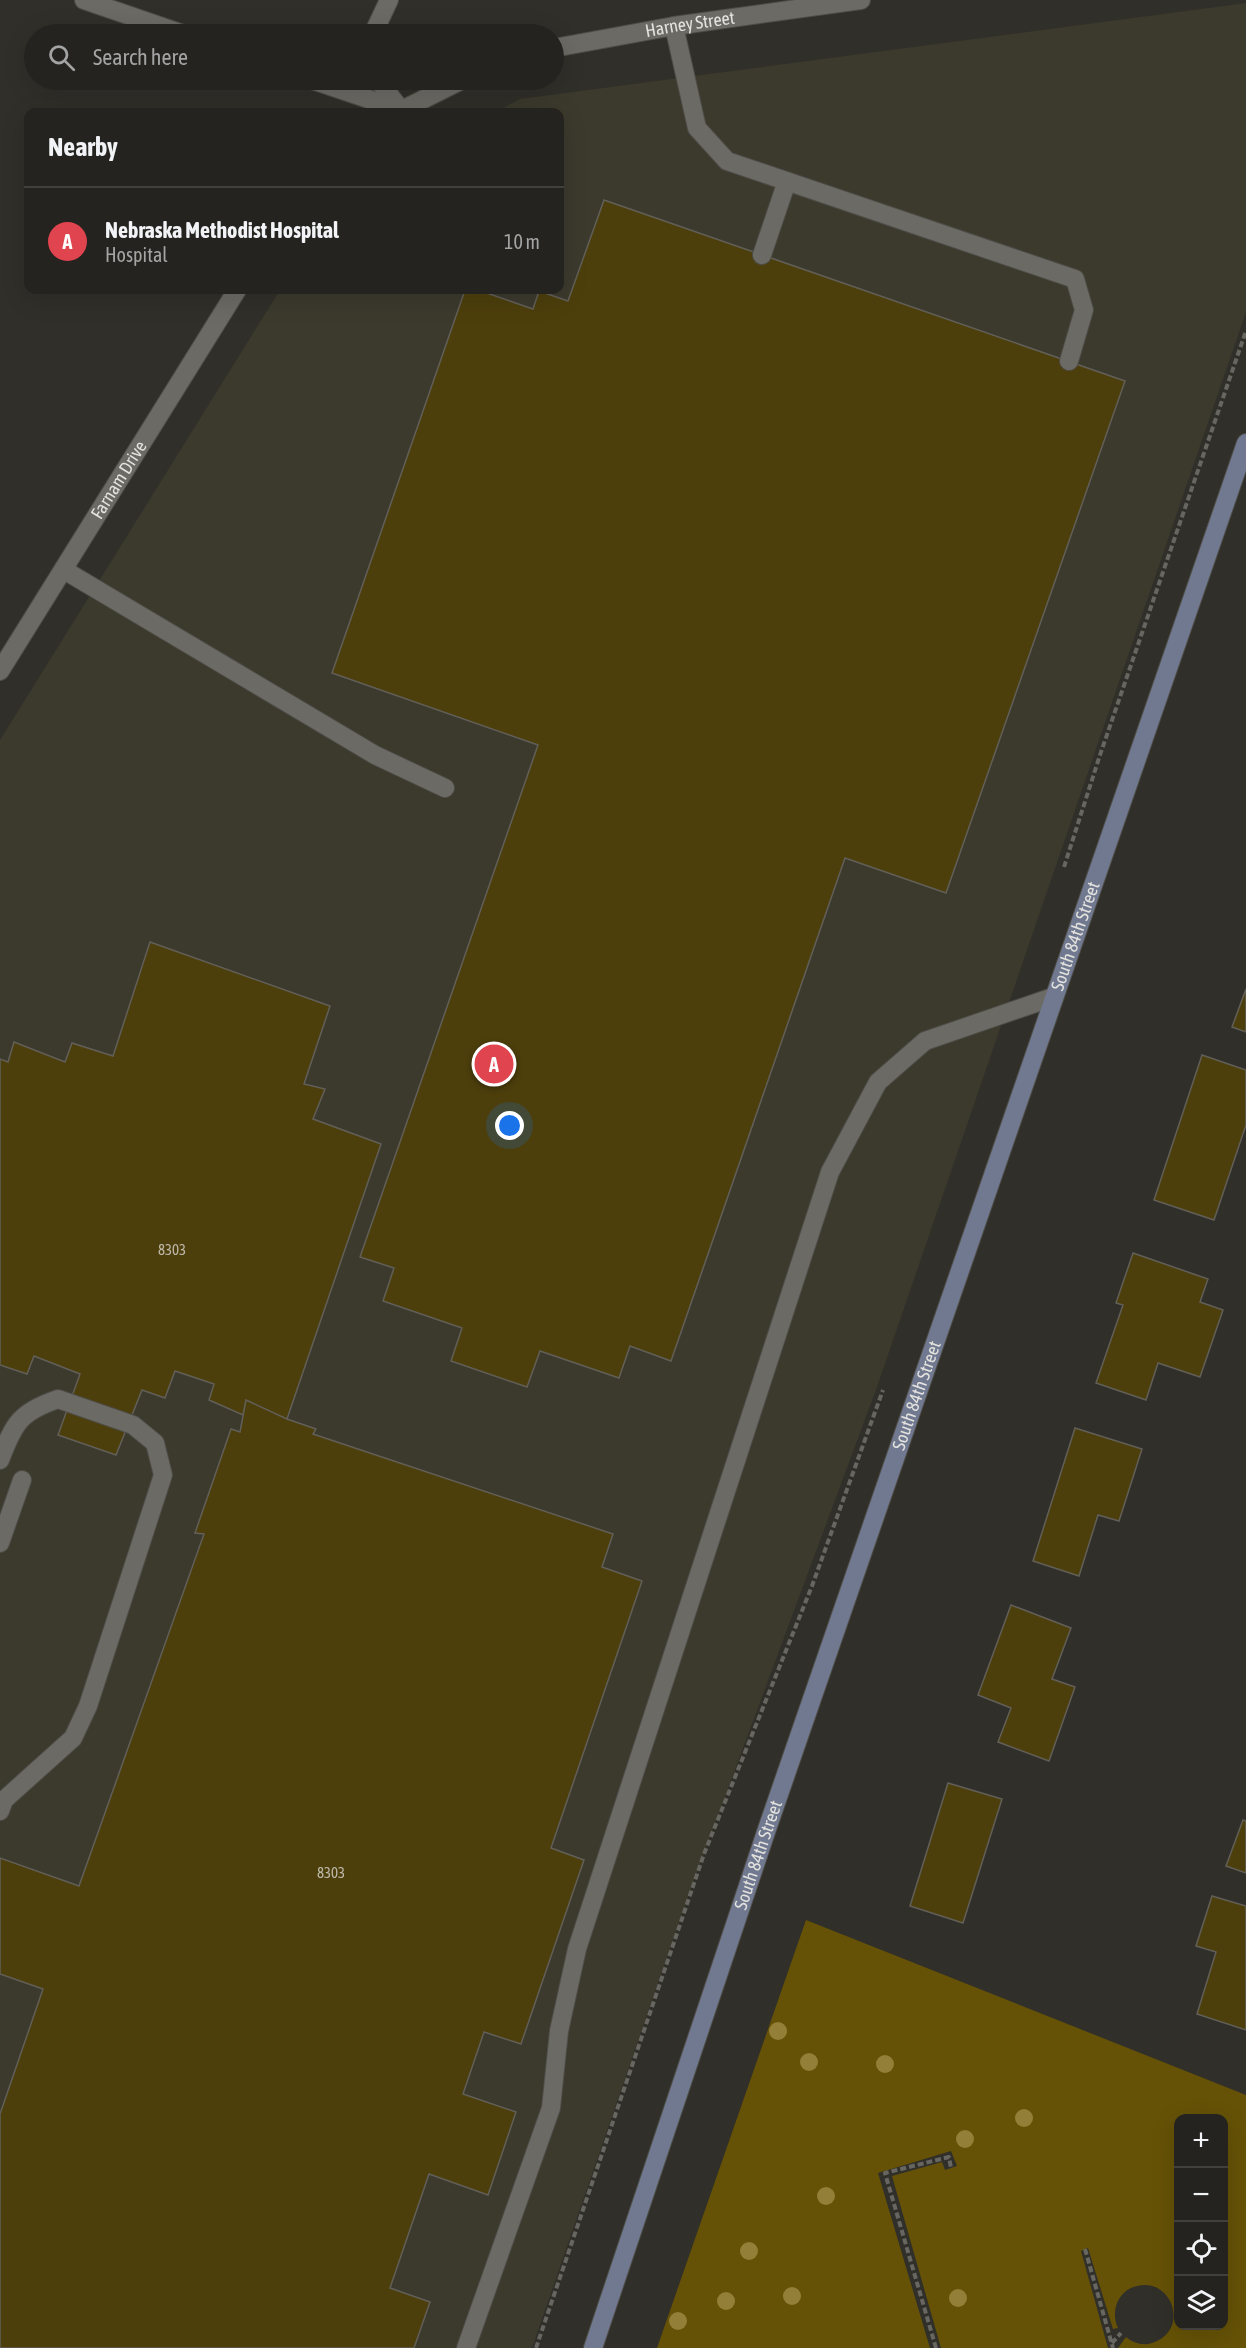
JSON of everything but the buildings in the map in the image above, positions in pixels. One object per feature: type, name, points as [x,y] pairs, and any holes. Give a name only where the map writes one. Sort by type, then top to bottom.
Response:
[{"type":"main road","name":"South 84th Street","points":[[593,2348],[767,1829],[1246,443]]},
{"type":"street","points":[[84,0],[154,24]]},
{"type":"street","points":[[378,24],[389,0]]},
{"type":"street","name":"Harney Street","points":[[564,46],[674,26],[861,0]]},
{"type":"street","points":[[674,26],[697,129],[727,161],[1075,279],[1084,310],[1069,361]]},
{"type":"street","points":[[340,90],[391,108]]},
{"type":"street","points":[[385,90],[398,108]]},
{"type":"street","points":[[406,108],[442,90]]},
{"type":"street","points":[[762,255],[787,181]]},
{"type":"street","name":"Farnam Drive","points":[[0,671],[235,294]]},
{"type":"street","points":[[64,570],[375,755],[445,788]]},
{"type":"street","points":[[466,2348],[551,2108],[559,2031],[577,1948],[830,1172],[878,1082],[925,1041],[1053,997]]},
{"type":"street","points":[[0,1460],[11,1430],[28,1412],[58,1399],[133,1425],[155,1443],[163,1475],[88,1706],[73,1738],[4,1800],[0,1811]]},
{"type":"street","points":[[0,1544],[22,1480]]},
{"type":"path","points":[[1061,876],[1100,755],[1246,331]]},
{"type":"path","points":[[536,2348],[704,1854],[812,1586],[885,1386]]},
{"type":"path","points":[[936,2348],[885,2173],[949,2157],[951,2168]]},
{"type":"path","points":[[1085,2249],[1112,2346]]},
{"type":"path","points":[[1112,2346],[1121,2333]]},
{"type":"shaded area","points":[[1246,3],[1246,312],[877,1387],[687,1899],[532,2348],[0,2348],[0,740],[278,294],[564,294],[564,108],[503,108],[520,99]]},
{"type":"shaded area","points":[[806,1920],[1246,2095],[1246,2348],[1118,2348],[1126,2337],[1145,2344],[1164,2336],[1172,2327],[1174,2315],[1172,2304],[1166,2295],[1156,2288],[1145,2285],[1131,2288],[1118,2300],[1115,2317],[1118,2328],[1113,2329],[1088,2248],[1081,2251],[1108,2348],[941,2348],[892,2176],[942,2162],[945,2170],[957,2166],[951,2151],[878,2173],[930,2348],[657,2348]]},
{"type":"place","name":"Nebraska Methodist Hospital","points":[[494,1064]]}]
